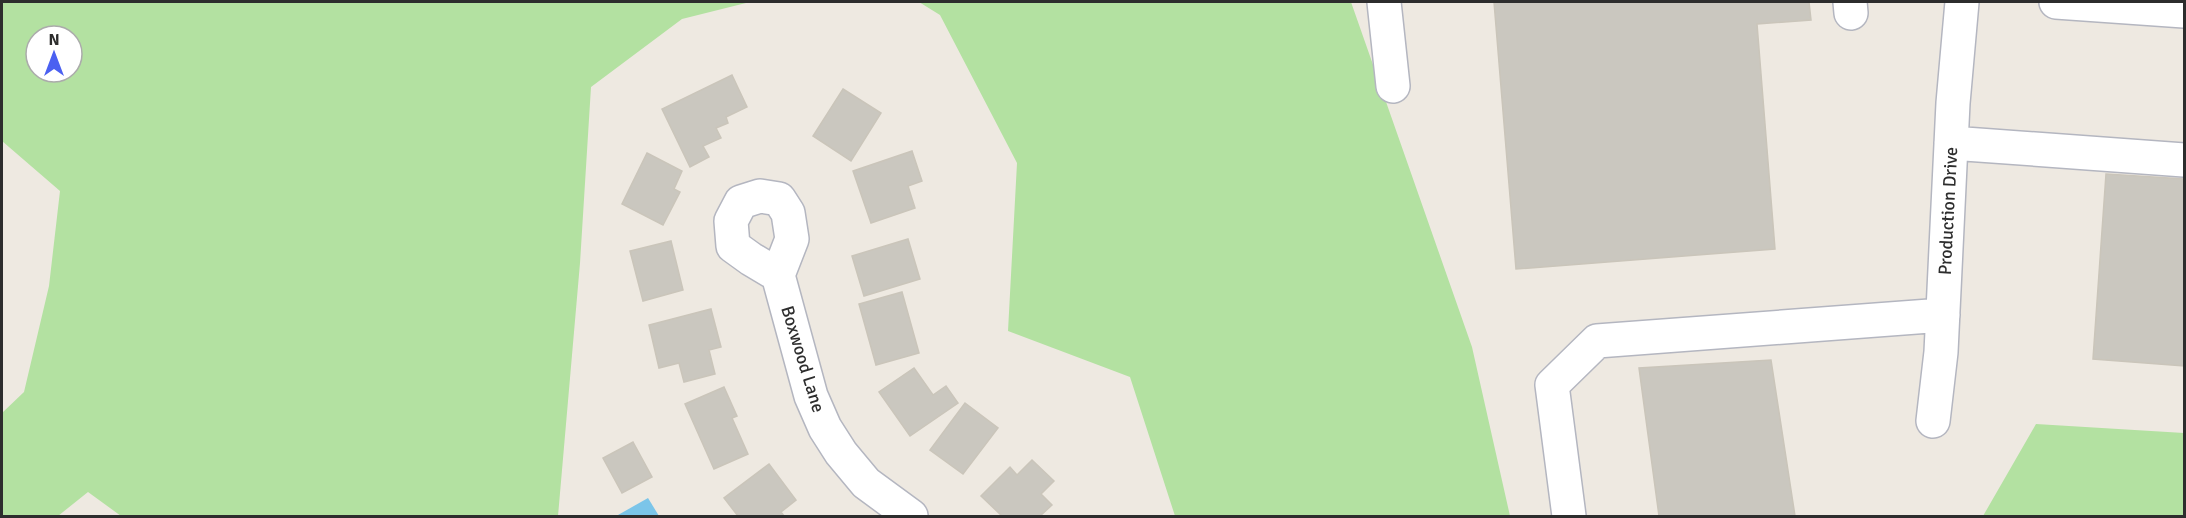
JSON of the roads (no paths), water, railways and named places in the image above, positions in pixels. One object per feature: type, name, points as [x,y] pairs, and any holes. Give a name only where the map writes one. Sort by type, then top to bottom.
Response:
[{"type":"street","points":[[1384,2],[1393,86]]},
{"type":"street","name":"Production Drive","points":[[1933,421],[1941,352],[1951,143],[1962,2]]},
{"type":"street","points":[[2056,2],[2184,11]]},
{"type":"street","points":[[1951,143],[2184,160]]},
{"type":"street","name":"Boxwood Lane","points":[[778,274],[812,396],[825,428],[841,453],[866,483],[911,516]]},
{"type":"street","points":[[1569,516],[1552,385],[1597,341],[1943,315]]},
{"type":"water","points":[[648,498],[659,516],[618,515]]}]
